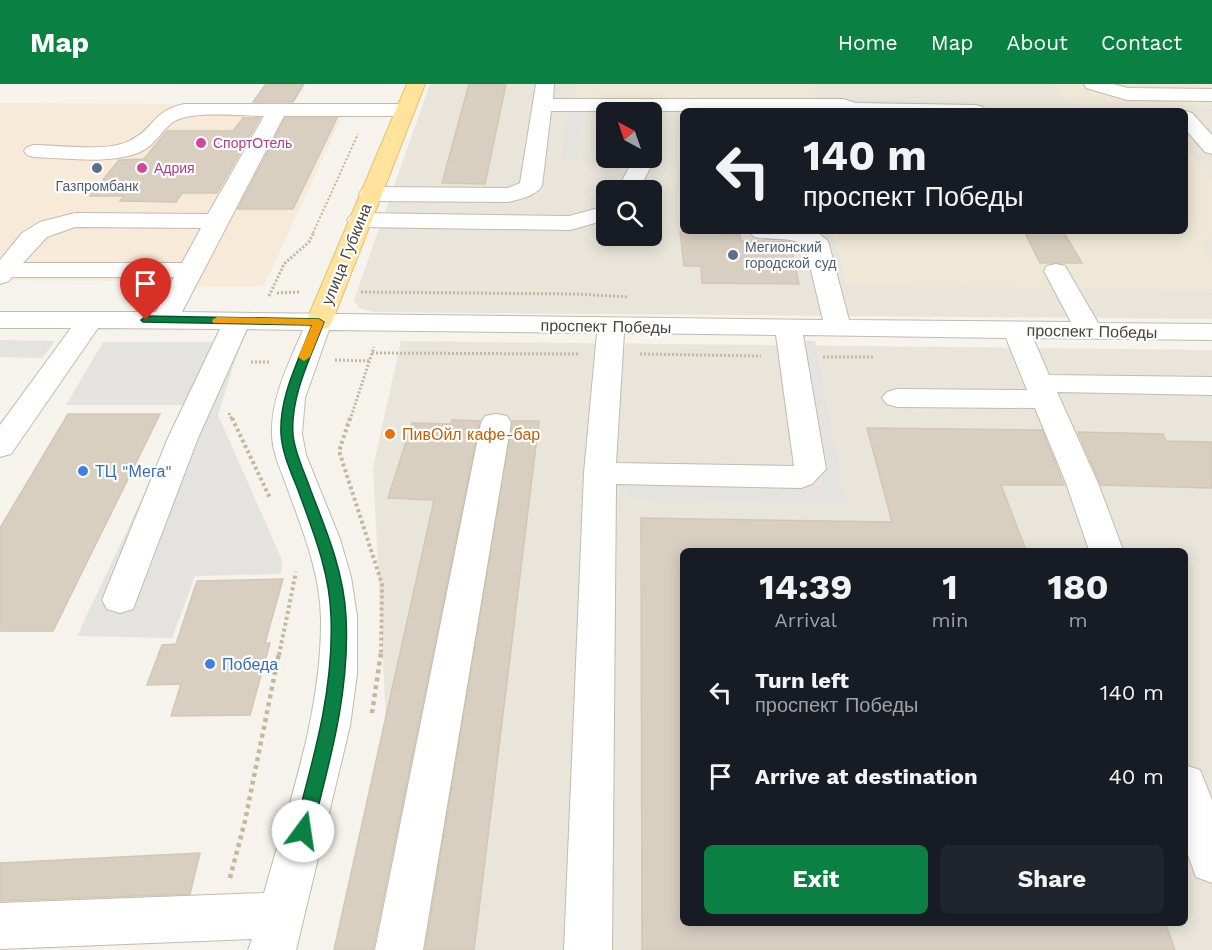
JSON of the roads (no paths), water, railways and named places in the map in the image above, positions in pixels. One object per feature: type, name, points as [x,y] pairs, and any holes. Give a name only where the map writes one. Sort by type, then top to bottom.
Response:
[{"type":"main road","name":"улица Губкина","points":[[319,322],[416,84]]},
{"type":"street","points":[[622,84],[622,102]]},
{"type":"street","points":[[837,84],[843,105]]},
{"type":"street","points":[[1093,84],[1127,94],[1167,89],[1212,95]]},
{"type":"street","points":[[1167,89],[1182,108]]},
{"type":"street","points":[[370,194],[508,195],[525,190],[531,186],[544,95],[599,102]]},
{"type":"street","points":[[693,108],[843,105],[851,108]]},
{"type":"street","points":[[884,108],[975,105]]},
{"type":"street","points":[[662,109],[680,108]]},
{"type":"street","points":[[34,151],[125,150],[145,141],[166,116],[184,110],[405,110]]},
{"type":"street","points":[[165,320],[277,110]]},
{"type":"street","points":[[1188,115],[1212,114]]},
{"type":"street","points":[[1188,116],[1212,148]]},
{"type":"street","points":[[359,220],[570,222],[596,216]]},
{"type":"street","points":[[3,273],[35,232],[58,222],[75,220],[216,221]]},
{"type":"street","points":[[802,234],[816,241],[838,328]]},
{"type":"street","points":[[3,273],[192,270]]},
{"type":"street","points":[[1056,271],[1089,331]]},
{"type":"street","name":"проспект Победы","points":[[0,320],[1212,332]]},
{"type":"street","points":[[0,447],[90,320]]},
{"type":"street","points":[[120,600],[183,438],[237,321]]},
{"type":"street","name":"улица Губкина","points":[[277,933],[330,726],[338,674],[339,616],[334,577],[323,539],[291,455],[287,434],[290,398],[319,322]]},
{"type":"street","points":[[588,950],[600,474],[611,326]]},
{"type":"street","points":[[600,474],[801,477],[810,469],[788,328]]},
{"type":"street","points":[[1016,330],[1083,483],[1105,548]]},
{"type":"street","points":[[897,398],[1212,386]]},
{"type":"street","points":[[399,950],[496,423]]},
{"type":"street","points":[[1188,792],[1212,862]]},
{"type":"street","points":[[0,926],[220,917],[277,933]]},
{"type":"place","name":"СпортОтель","points":[[201,143]]},
{"type":"place","name":"Газпромбанк","points":[[97,168]]},
{"type":"place","name":"Адрия","points":[[142,168]]},
{"type":"place","name":"Мегионский городской суд","points":[[733,255]]},
{"type":"place","name":"ПивОйл кафе-бар","points":[[390,434]]},
{"type":"place","name":"ТЦ \"Мега\"","points":[[83,471]]},
{"type":"place","name":"Победа","points":[[210,664]]}]
